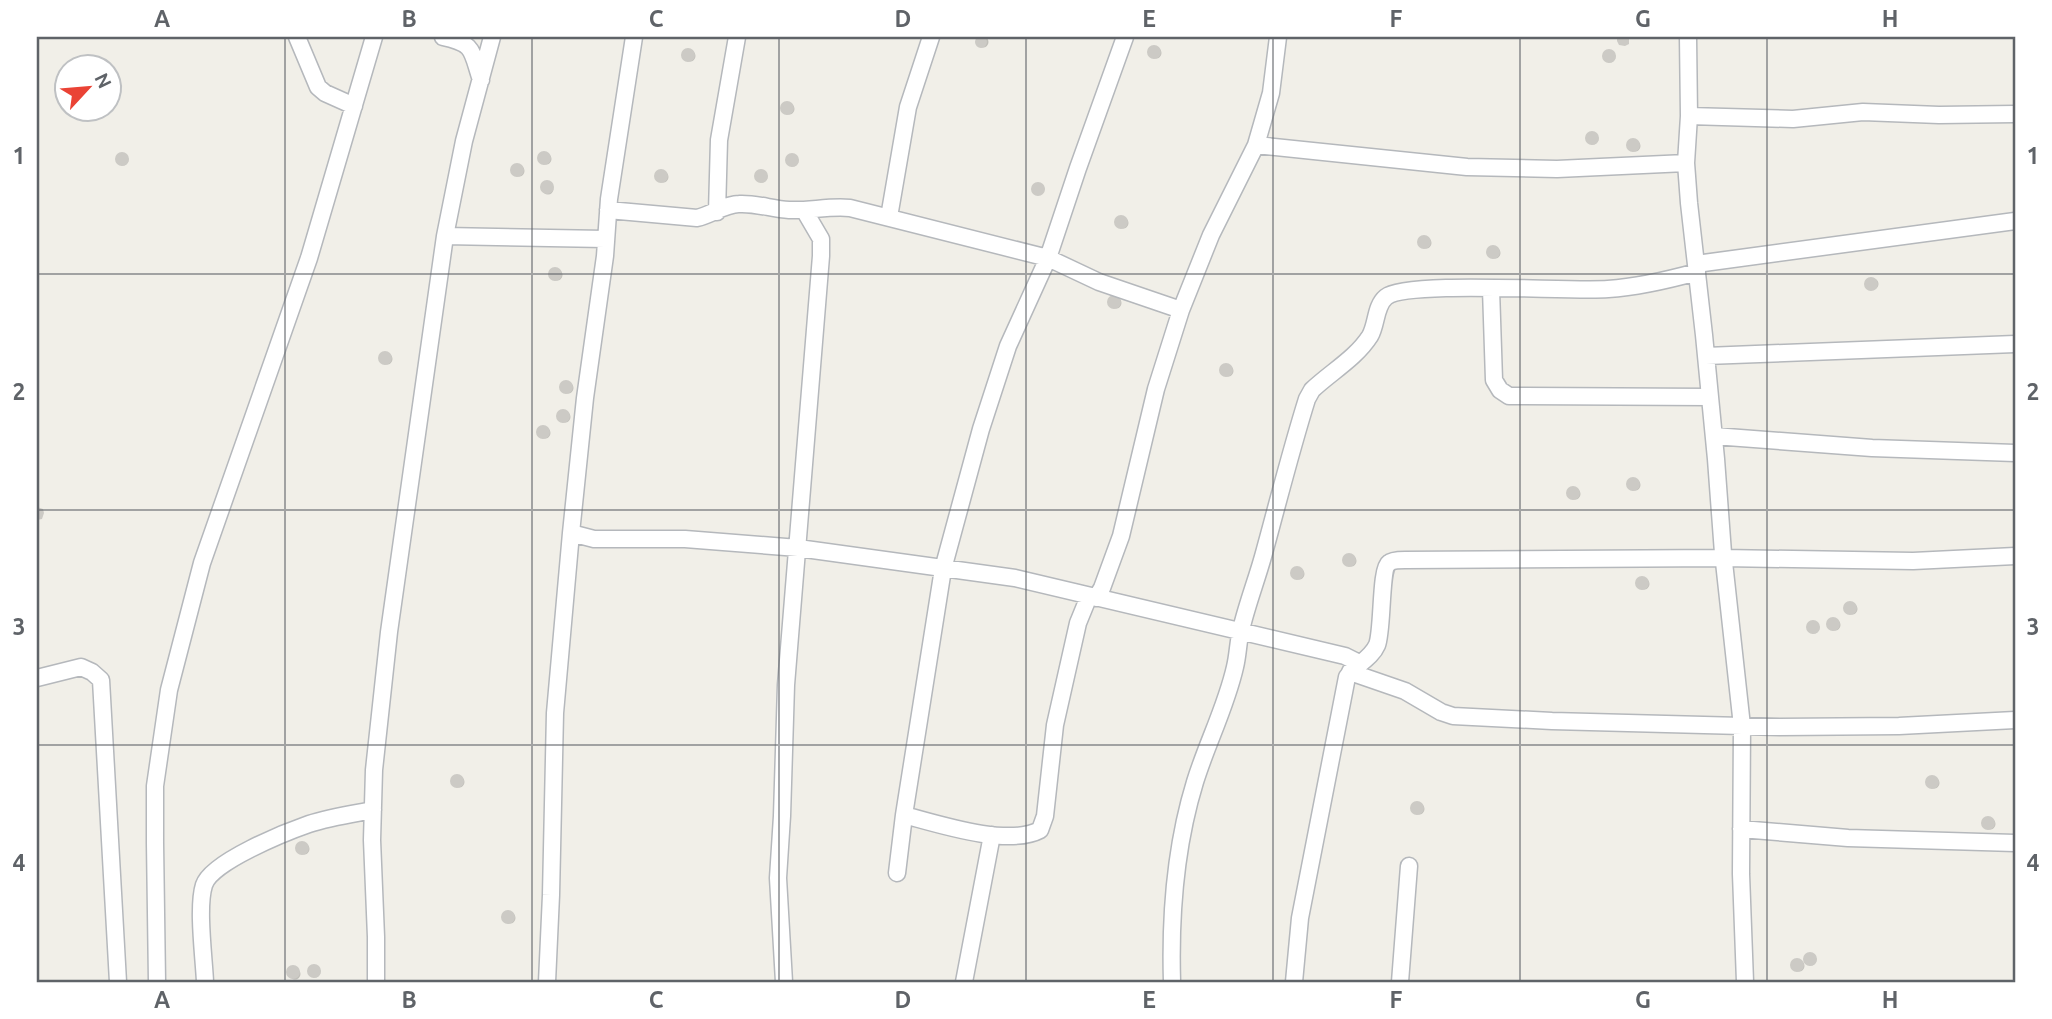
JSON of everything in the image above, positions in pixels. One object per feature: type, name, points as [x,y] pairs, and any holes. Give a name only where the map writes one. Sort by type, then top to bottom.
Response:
[{"type":"street","points":[[298,37],[318,87],[336,99],[354,106]]},
{"type":"street","points":[[157,982],[156,786],[169,690],[202,563],[309,258],[374,37]]},
{"type":"street","points":[[443,37],[465,43],[471,50],[481,79]]},
{"type":"street","points":[[376,982],[372,840],[374,770],[389,632],[445,236],[464,141],[492,37]]},
{"type":"street","points":[[547,982],[555,713],[571,533],[608,211],[634,37]]},
{"type":"street","points":[[717,212],[719,140],[737,37]]},
{"type":"street","points":[[889,217],[908,107],[931,37]]},
{"type":"street","points":[[897,873],[943,569],[981,429],[1008,346],[1048,258],[1125,37]]},
{"type":"street","points":[[904,815],[978,834],[1032,834],[1040,830],[1045,816],[1055,725],[1078,624],[1092,597],[1102,588],[1121,537],[1156,389],[1181,310],[1211,235],[1256,145],[1271,93],[1278,37]]},
{"type":"street","points":[[1688,37],[1689,116],[1686,163],[1714,436],[1723,558],[1742,726],[1741,829],[1745,982]]},
{"type":"street","points":[[1689,116],[1793,119],[1863,112],[2015,114]]},
{"type":"street","points":[[1256,145],[1467,167],[1557,169],[1686,163]]},
{"type":"street","points":[[608,211],[697,218],[740,203],[786,210],[850,208],[1048,258],[1099,282],[1181,310]]},
{"type":"street","points":[[784,982],[778,877],[786,685],[821,256],[821,239],[804,210]]},
{"type":"street","points":[[1172,982],[1171,929],[1178,851],[1196,779],[1222,712],[1235,666],[1240,631],[1264,555],[1296,433],[1312,390],[1351,358],[1372,334],[1382,301],[1392,293],[1428,288],[1608,289],[1650,284],[1696,268],[2015,221]]},
{"type":"street","points":[[445,236],[606,239]]},
{"type":"street","points":[[1491,289],[1494,380],[1500,390],[1509,396],[1710,397]]},
{"type":"street","points":[[1706,356],[2015,344]]},
{"type":"street","points":[[1714,436],[2015,453]]},
{"type":"street","points":[[571,533],[594,539],[685,539],[798,548],[1015,578],[1345,656],[1355,668],[1453,716],[1742,726],[1899,726],[2015,720]]},
{"type":"street","points":[[1294,982],[1300,918],[1344,688],[1355,668],[1371,655],[1379,639],[1383,580],[1389,563],[1405,560],[1723,558],[1913,561],[2015,556]]},
{"type":"street","points":[[37,678],[81,667],[101,680],[118,982]]},
{"type":"street","points":[[205,982],[202,897],[206,880],[233,858],[310,824],[373,810]]},
{"type":"street","points":[[1741,829],[1848,838],[2015,843]]},
{"type":"street","points":[[964,982],[992,835]]},
{"type":"street","points":[[1400,982],[1409,866]]},
{"type":"building","points":[[981,36],[987,42],[981,48],[975,42]]},
{"type":"building","points":[[1617,37],[1629,37],[1629,44],[1619,45]]},
{"type":"building","points":[[1154,45],[1159,47],[1159,57],[1154,59],[1149,57],[1147,52],[1149,47]]},
{"type":"building","points":[[688,48],[693,50],[693,60],[688,62],[683,60],[681,55],[683,50]]},
{"type":"building","points":[[1609,49],[1614,51],[1614,61],[1609,63],[1604,61],[1602,56],[1604,51]]},
{"type":"building","points":[[787,101],[792,103],[792,113],[787,115],[782,113],[780,108],[782,103]]},
{"type":"building","points":[[1592,131],[1597,133],[1597,143],[1592,145],[1587,143],[1585,138],[1587,133]]},
{"type":"building","points":[[1633,138],[1638,140],[1638,150],[1633,152],[1628,150],[1626,145],[1628,140]]},
{"type":"building","points":[[544,151],[549,153],[549,163],[544,165],[539,163],[537,158],[539,153]]},
{"type":"building","points":[[122,152],[127,154],[127,164],[122,166],[117,164],[115,159],[117,154]]},
{"type":"building","points":[[792,153],[797,155],[797,165],[792,167],[787,165],[785,160],[787,155]]},
{"type":"building","points":[[517,163],[522,165],[522,175],[517,177],[512,175],[510,170],[512,165]]},
{"type":"building","points":[[661,169],[666,171],[666,181],[661,183],[656,181],[654,176],[656,171]]},
{"type":"building","points":[[761,169],[766,171],[766,181],[761,183],[756,181],[754,176],[756,171]]},
{"type":"building","points":[[547,180],[552,182],[552,192],[547,194],[542,192],[540,187],[542,182]]},
{"type":"building","points":[[1038,182],[1043,184],[1043,194],[1038,196],[1033,194],[1031,189],[1033,184]]},
{"type":"building","points":[[1121,215],[1126,217],[1126,227],[1121,229],[1116,227],[1114,222],[1116,217]]},
{"type":"building","points":[[1424,235],[1429,237],[1429,247],[1424,249],[1419,247],[1417,242],[1419,237]]},
{"type":"building","points":[[1493,245],[1498,247],[1498,257],[1493,259],[1488,257],[1486,252],[1488,247]]},
{"type":"building","points":[[555,267],[560,269],[560,279],[555,281],[550,279],[548,274],[550,269]]},
{"type":"building","points":[[1871,277],[1876,279],[1876,289],[1871,291],[1866,289],[1864,284],[1866,279]]},
{"type":"building","points":[[1114,295],[1119,297],[1119,307],[1114,309],[1109,307],[1107,302],[1109,297]]},
{"type":"building","points":[[385,351],[390,353],[390,363],[385,365],[380,363],[378,358],[380,353]]},
{"type":"building","points":[[1226,363],[1231,365],[1231,375],[1226,377],[1221,375],[1219,370],[1221,365]]},
{"type":"building","points":[[566,380],[571,382],[571,392],[566,394],[561,392],[559,387],[561,382]]},
{"type":"building","points":[[563,409],[568,411],[568,421],[563,423],[558,421],[556,416],[558,411]]},
{"type":"building","points":[[543,425],[548,427],[548,437],[543,439],[538,437],[536,432],[538,427]]},
{"type":"building","points":[[1633,477],[1638,479],[1638,489],[1633,491],[1628,489],[1626,484],[1628,479]]},
{"type":"building","points":[[1573,486],[1578,488],[1578,498],[1573,500],[1568,498],[1566,493],[1568,488]]},
{"type":"building","points":[[37,507],[43,509],[44,513],[42,519],[37,520]]},
{"type":"building","points":[[1349,553],[1354,555],[1354,565],[1349,567],[1344,565],[1342,560],[1344,555]]},
{"type":"building","points":[[1297,566],[1302,568],[1302,578],[1297,580],[1292,578],[1290,573],[1292,568]]},
{"type":"building","points":[[1642,576],[1647,578],[1647,588],[1642,590],[1637,588],[1635,583],[1637,578]]},
{"type":"building","points":[[1850,601],[1855,603],[1855,613],[1850,615],[1845,613],[1843,608],[1845,603]]},
{"type":"building","points":[[1833,617],[1838,619],[1838,629],[1833,631],[1828,629],[1826,624],[1828,619]]},
{"type":"building","points":[[1813,620],[1818,622],[1818,632],[1813,634],[1808,632],[1806,627],[1808,622]]},
{"type":"building","points":[[457,774],[462,776],[462,786],[457,788],[452,786],[450,781],[452,776]]},
{"type":"building","points":[[1932,775],[1937,777],[1937,787],[1932,789],[1927,787],[1925,782],[1927,777]]},
{"type":"building","points":[[1417,801],[1422,803],[1422,813],[1417,815],[1412,813],[1410,808],[1412,803]]},
{"type":"building","points":[[1988,816],[1993,818],[1993,828],[1988,830],[1983,828],[1981,823],[1983,818]]},
{"type":"building","points":[[302,841],[307,843],[307,853],[302,855],[297,853],[295,848],[297,843]]},
{"type":"building","points":[[508,910],[513,912],[513,922],[508,924],[503,922],[501,917],[503,912]]},
{"type":"building","points":[[1810,952],[1815,954],[1815,964],[1810,966],[1805,964],[1803,959],[1805,954]]},
{"type":"building","points":[[1797,958],[1802,960],[1802,970],[1797,972],[1792,970],[1790,965],[1792,960]]},
{"type":"building","points":[[314,964],[319,966],[319,976],[314,978],[309,976],[307,971],[309,966]]},
{"type":"building","points":[[293,965],[298,967],[298,977],[293,979],[288,977],[286,972],[288,967]]}]
